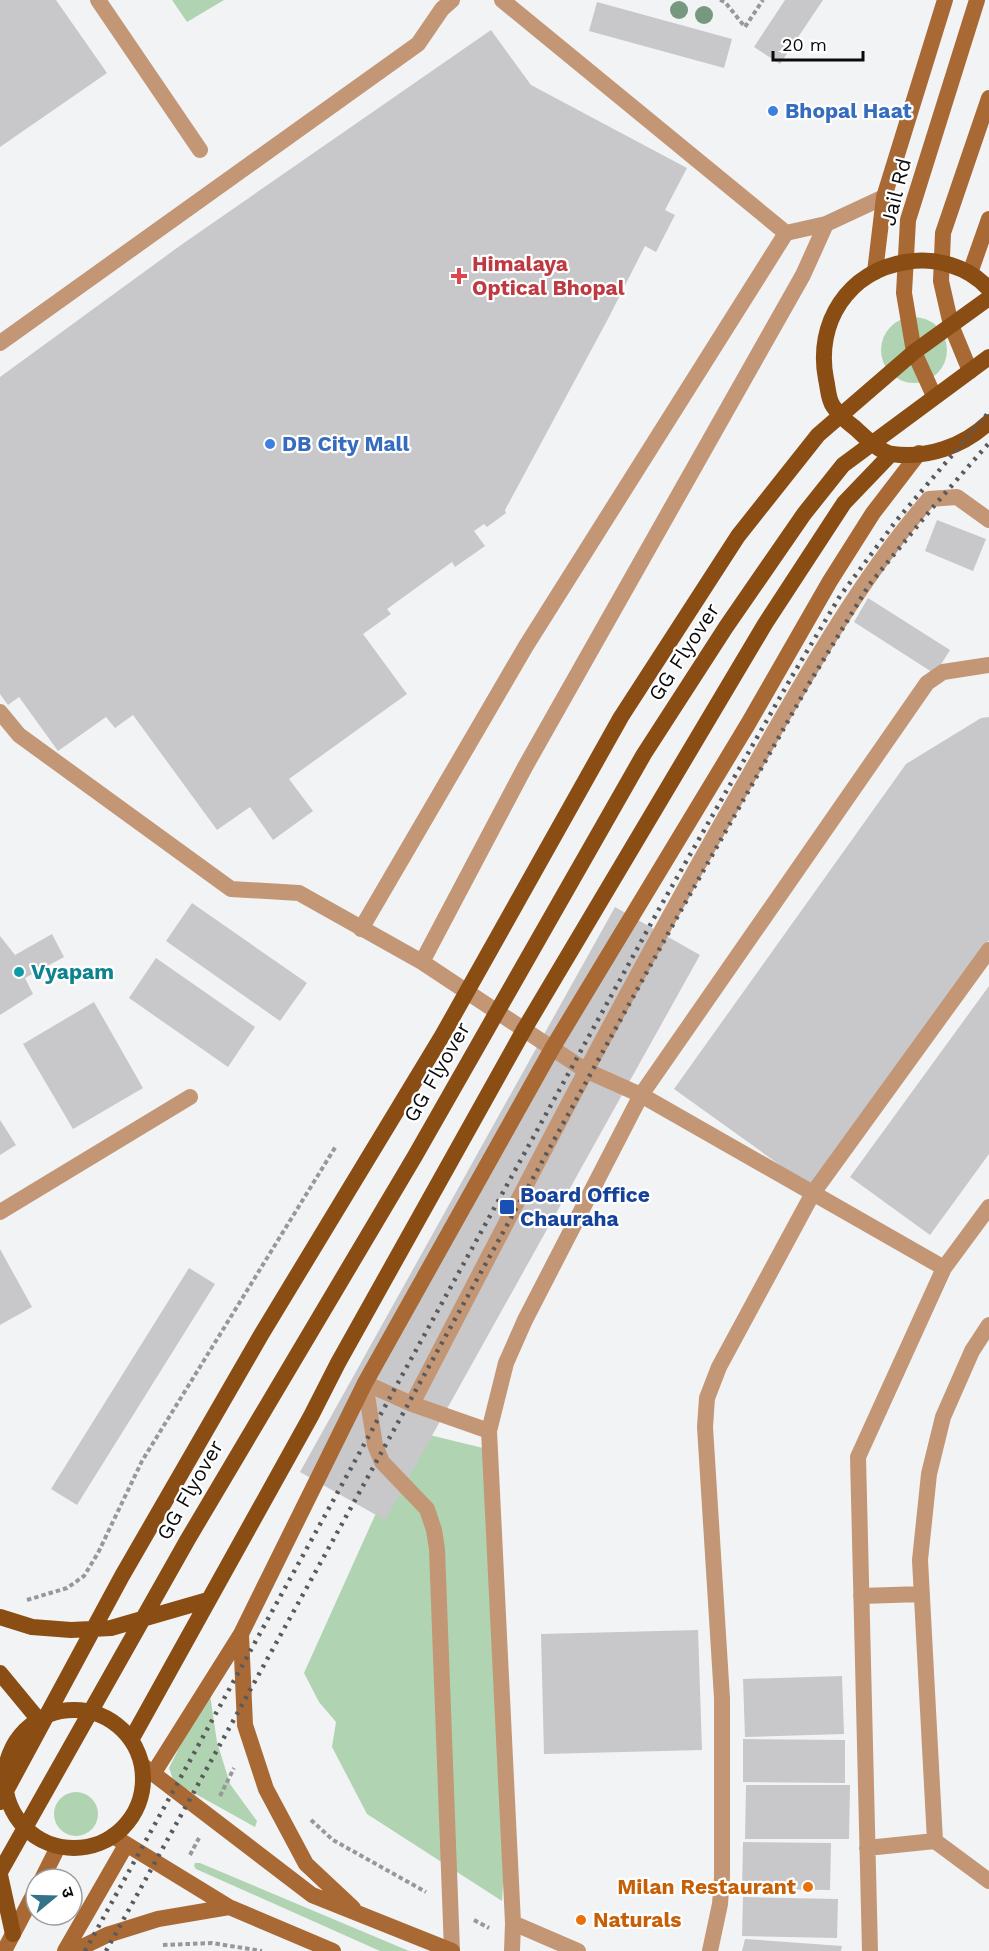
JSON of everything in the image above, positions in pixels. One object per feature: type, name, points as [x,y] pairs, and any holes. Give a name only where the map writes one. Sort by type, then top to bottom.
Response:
[{"type":"main road","points":[[874,272],[884,197],[945,0]]},
{"type":"main road","name":"Jail Rd","points":[[934,396],[914,352],[904,293],[908,220],[977,0]]},
{"type":"main road","points":[[970,371],[951,325],[941,281],[944,233],[989,98]]},
{"type":"main road","points":[[989,219],[982,279],[951,265],[920,260],[888,265],[874,272],[841,298],[826,331],[823,362],[832,405],[870,442],[891,454],[933,453],[962,441],[989,422]]},
{"type":"main road","name":"GG Flyover","points":[[0,1802],[122,1576],[261,1335],[442,1036],[621,717],[738,536],[818,435],[914,352],[989,298]]},
{"type":"main road","name":"GG Flyover","points":[[0,1873],[188,1539],[415,1156],[644,754],[726,627],[804,514],[843,465],[989,357]]},
{"type":"main road","points":[[65,1951],[138,1805],[147,1769],[241,1634],[365,1383],[553,1047],[748,724],[830,581],[873,513],[920,453]]},
{"type":"main road","points":[[131,1740],[525,1028],[765,624],[844,503],[891,454]]},
{"type":"main road","points":[[0,1617],[32,1627],[71,1630],[111,1628],[208,1600]]},
{"type":"main road","points":[[241,1634],[245,1725],[266,1789],[306,1864],[360,1914]]},
{"type":"main road","points":[[0,1673],[38,1719]]},
{"type":"main road","points":[[333,1951],[229,1907],[120,1840],[80,1848],[58,1847],[48,1844],[31,1833],[10,1806],[4,1779],[3,1761],[17,1738],[38,1719],[60,1710],[76,1709],[93,1712],[107,1718],[121,1727],[147,1769],[312,1895],[452,1951]]},
{"type":"main road","points":[[48,1867],[58,1847]]},
{"type":"main road","points":[[0,1873],[13,1934]]},
{"type":"main road","points":[[74,1951],[107,1935],[158,1919],[229,1907]]},
{"type":"main road","points":[[4,1951],[24,1913]]},
{"type":"lane","points":[[98,0],[200,150]]},
{"type":"lane","points":[[0,343],[418,44],[442,9],[452,0]]},
{"type":"lane","points":[[502,0],[786,233]]},
{"type":"lane","points":[[361,929],[526,646],[786,233],[826,224],[884,197]]},
{"type":"lane","points":[[422,962],[525,767],[803,275],[826,224]]},
{"type":"lane","points":[[412,1404],[585,1070],[663,926],[786,711],[857,594],[899,534],[929,499],[957,496],[989,520]]},
{"type":"lane","points":[[513,1946],[489,1431],[506,1363],[525,1320],[641,1095],[927,683],[943,672],[989,665]]},
{"type":"lane","points":[[0,712],[19,735],[231,889],[299,893],[422,962],[525,1028],[585,1070],[641,1095],[944,1268]]},
{"type":"lane","points":[[710,1951],[720,1904],[722,1877],[722,1698],[705,1427],[707,1398],[720,1367],[813,1193],[989,950]]},
{"type":"lane","points":[[0,1212],[190,1097]]},
{"type":"lane","points":[[870,1951],[858,1457],[944,1268],[989,1207]]},
{"type":"lane","points":[[935,1841],[920,1560],[929,1474],[944,1417],[972,1352],[989,1325]]},
{"type":"lane","points":[[365,1383],[412,1404],[489,1431]]},
{"type":"lane","points":[[365,1383],[375,1444],[382,1462],[427,1509],[437,1549],[452,1951]]},
{"type":"lane","points":[[861,1596],[922,1594]]},
{"type":"lane","points":[[867,1848],[935,1841],[989,1881]]},
{"type":"lane","points":[[513,1923],[578,1951]]},
{"type":"path","points":[[720,0],[725,2],[745,27],[763,0]]},
{"type":"path","points":[[19,1602],[67,1588],[84,1576],[98,1553],[142,1461],[336,1146]]},
{"type":"path","points":[[308,1816],[333,1840],[450,1906],[513,1946]]},
{"type":"green space","points":[[172,0],[224,0],[187,22]]},
{"type":"green space","points":[[914,317],[926,320],[937,327],[944,338],[947,350],[944,362],[937,373],[926,380],[914,383],[902,380],[891,373],[884,362],[881,350],[884,338],[891,327],[902,320]]},
{"type":"green space","points":[[413,1431],[483,1448],[508,1808],[502,1901],[367,1814],[332,1747],[336,1722],[319,1702],[304,1673]]},
{"type":"green space","points":[[209,1688],[217,1742],[230,1784],[257,1821],[255,1827],[174,1782],[169,1768]]},
{"type":"green space","points":[[76,1792],[92,1798],[98,1814],[92,1830],[76,1836],[60,1830],[54,1814],[60,1798]]},
{"type":"green space","points":[[195,1863],[200,1863],[409,1951],[380,1951],[196,1869]]},
{"type":"building","points":[[0,0],[56,0],[107,73],[0,147]]},
{"type":"building","points":[[785,0],[823,0],[780,64],[754,47]]},
{"type":"building","points":[[597,2],[732,39],[724,68],[589,31]]},
{"type":"building","name":"DB City Mall","points":[[491,30],[531,85],[687,168],[665,210],[675,215],[656,252],[645,246],[505,510],[506,513],[487,527],[484,524],[474,531],[485,546],[455,567],[452,562],[387,609],[391,614],[363,634],[407,694],[289,779],[313,811],[273,840],[250,807],[217,830],[133,715],[115,728],[106,717],[58,751],[19,697],[8,705],[0,694],[0,377],[181,245]]},
{"type":"building","points":[[937,520],[986,539],[973,571],[925,551]]},
{"type":"building","points":[[868,598],[950,650],[935,674],[854,622]]},
{"type":"building","points":[[989,717],[989,940],[812,1188],[674,1089],[906,764],[981,718]]},
{"type":"building","points":[[192,903],[307,983],[280,1021],[166,941]]},
{"type":"building","points":[[615,907],[700,955],[385,1520],[300,1472]]},
{"type":"building","name":"Vyapam","points":[[52,934],[64,957],[25,978],[33,994],[0,1015],[0,936],[15,955]]},
{"type":"building","points":[[156,958],[255,1027],[228,1067],[129,998]]},
{"type":"building","points":[[989,986],[989,1154],[930,1235],[850,1177]]},
{"type":"building","points":[[94,1002],[143,1088],[73,1129],[23,1044]]},
{"type":"building","points":[[0,1120],[16,1145],[0,1155]]},
{"type":"building","points":[[0,1249],[32,1307],[0,1325]]},
{"type":"building","points":[[189,1268],[215,1284],[77,1505],[51,1489]]},
{"type":"building","points":[[698,1630],[702,1750],[544,1754],[541,1634]]},
{"type":"building","points":[[842,1676],[844,1734],[745,1737],[743,1679]]},
{"type":"building","points":[[743,1739],[845,1740],[845,1783],[743,1782]]},
{"type":"building","points":[[746,1785],[850,1785],[849,1839],[745,1839]]},
{"type":"building","points":[[743,1842],[831,1843],[830,1890],[742,1889]]},
{"type":"building","points":[[743,1897],[838,1899],[837,1938],[742,1936]]},
{"type":"building","points":[[745,1939],[842,1946],[841,1951],[742,1951]]},
{"type":"railway","points":[[85,1951],[659,909],[791,678],[840,596],[896,521],[989,412]]},
{"type":"railway","points":[[106,1951],[675,921],[810,682],[869,585],[989,443]]},
{"type":"place","name":"Bhopal Haat","points":[[773,111]]},
{"type":"place","name":"Himalaya Optical Bhopal","points":[[459,276]]},
{"type":"place","name":"DB City Mall","points":[[270,444]]},
{"type":"place","name":"Vyapam","points":[[19,972]]},
{"type":"place","name":"Board Office Chauraha","points":[[507,1207]]},
{"type":"place","name":"Milan Restaurant","points":[[808,1887]]},
{"type":"place","name":"Naturals","points":[[581,1920]]}]
